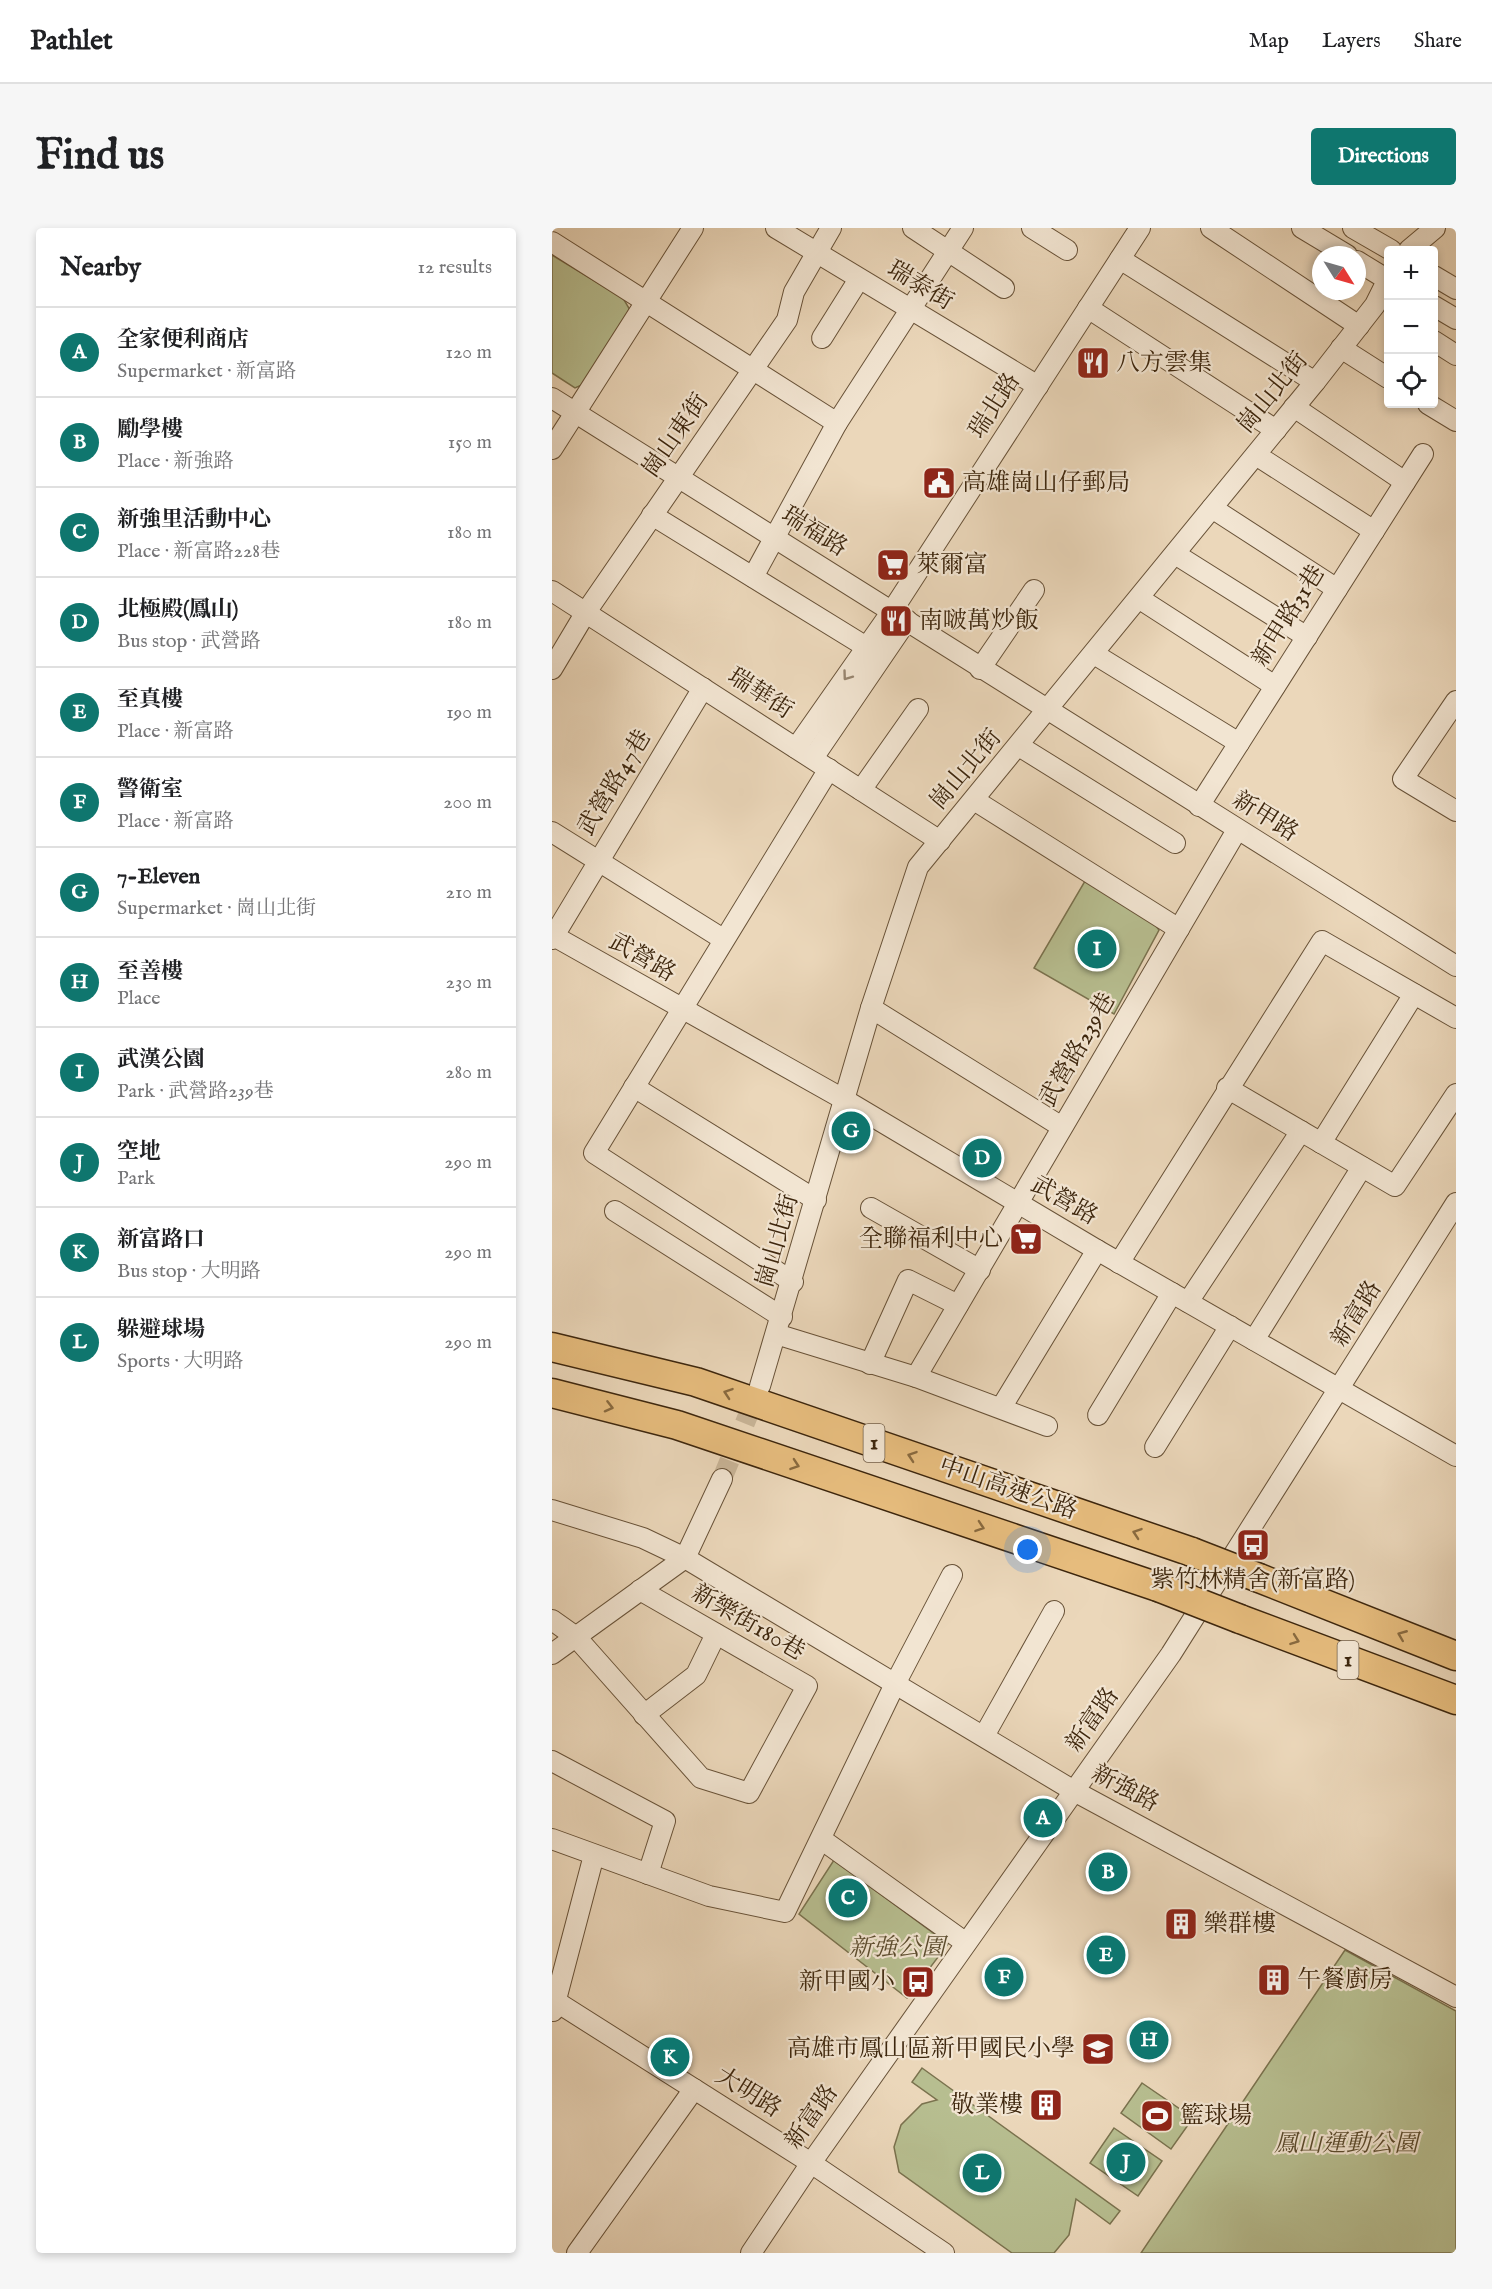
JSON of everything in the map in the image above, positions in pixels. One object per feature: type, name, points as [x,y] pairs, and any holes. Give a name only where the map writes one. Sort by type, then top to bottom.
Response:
[{"type":"highway","points":[[552,1330],[696,1382]]},
{"type":"highway","name":"中山高速公路","points":[[552,1347],[696,1382],[1192,1552],[1456,1656]]},
{"type":"highway","name":"中山高速公路","points":[[552,1393],[677,1425],[1158,1587],[1456,1700]]},
{"type":"street","points":[[552,449],[693,228]]},
{"type":"street","name":"瑞泰街","points":[[776,228],[910,311],[1038,386]]},
{"type":"street","name":"崗山東街","points":[[552,669],[586,612],[787,320],[794,292],[815,252],[831,228]]},
{"type":"street","points":[[913,228],[1004,288]]},
{"type":"street","points":[[753,577],[776,539],[837,423],[963,228]]},
{"type":"street","points":[[1032,228],[1067,250]]},
{"type":"street","name":"瑞北路","points":[[900,616],[1038,386],[1140,228]]},
{"type":"street","points":[[1211,228],[1359,326]]},
{"type":"street","points":[[1302,228],[1332,246]]},
{"type":"street","points":[[1353,228],[1384,246]]},
{"type":"street","points":[[1414,246],[1435,228]]},
{"type":"street","points":[[552,242],[837,423]]},
{"type":"street","points":[[1120,259],[1315,382]]},
{"type":"street","points":[[1366,267],[1384,278]]},
{"type":"street","points":[[1438,278],[1456,289]]},
{"type":"street","points":[[822,338],[859,279]]},
{"type":"street","points":[[1088,308],[1276,430]]},
{"type":"street","points":[[1438,308],[1456,319]]},
{"type":"street","name":"崗山北街","points":[[760,1386],[793,1282],[871,1008],[918,867],[1140,599],[1359,326],[1382,309]]},
{"type":"street","points":[[1438,344],[1456,355]]},
{"type":"street","points":[[1341,348],[1384,375]]},
{"type":"street","name":"瑞福路","points":[[552,399],[900,616],[1047,712]]},
{"type":"street","points":[[1294,407],[1406,482]]},
{"type":"street","points":[[1435,408],[1456,421]]},
{"type":"street","name":"新甲路31巷","points":[[1199,806],[1423,454]]},
{"type":"street","points":[[1256,455],[1374,531]]},
{"type":"street","points":[[1212,508],[1337,589]]},
{"type":"street","points":[[652,515],[868,648]]},
{"type":"street","points":[[1175,554],[1306,637]]},
{"type":"street","points":[[980,669],[1034,590]]},
{"type":"street","name":"瑞華街","points":[[552,591],[940,840]]},
{"type":"street","points":[[1140,599],[1275,686]]},
{"type":"street","points":[[804,753],[868,648],[900,616]]},
{"type":"street","points":[[804,753],[900,616]]},
{"type":"street","points":[[1094,654],[1239,743]]},
{"type":"street","name":"武營路47巷","points":[[553,937],[703,688]]},
{"type":"street","points":[[1456,701],[1403,779],[1456,811]]},
{"type":"street","points":[[861,790],[918,709]]},
{"type":"street","name":"新甲路","points":[[1047,712],[1456,966]]},
{"type":"street","points":[[1019,746],[1175,843]]},
{"type":"street","points":[[793,1282],[594,1153],[829,769]]},
{"type":"street","points":[[974,800],[1179,929]]},
{"type":"street","name":"武營路239巷","points":[[916,1377],[1237,830]]},
{"type":"street","points":[[552,832],[723,939]]},
{"type":"street","name":"武營路","points":[[553,937],[845,1100],[1119,1263],[1456,1456]]},
{"type":"street","points":[[1119,1263],[1322,940],[1456,1018]]},
{"type":"street","points":[[1321,1143],[1414,993]]},
{"type":"street","points":[[871,1008],[1062,1127]]},
{"type":"street","points":[[634,1087],[816,1200]]},
{"type":"street","points":[[1227,1088],[1395,1186],[1456,1094]]},
{"type":"street","points":[[1098,1415],[1300,1131]]},
{"type":"street","points":[[1254,1340],[1362,1167]]},
{"type":"street","name":"新富路","points":[[751,2253],[811,2163],[1171,1654],[1456,1203]]},
{"type":"street","points":[[871,1208],[980,1270]]},
{"type":"street","points":[[615,1211],[779,1325],[870,1364],[916,1377],[1047,1426]]},
{"type":"street","points":[[1001,1408],[1097,1250]]},
{"type":"street","points":[[870,1364],[908,1280],[958,1305]]},
{"type":"street","points":[[1155,1447],[1230,1326]]},
{"type":"street","points":[[552,1654],[685,1557],[722,1479]]},
{"type":"street","name":"新強路","points":[[552,1510],[643,1538],[685,1557],[1074,1791],[1456,1997]]},
{"type":"street","points":[[552,1839],[709,1896],[784,1912],[895,1684],[952,1575]]},
{"type":"street","name":"新樂街180巷","points":[[640,1590],[807,1686],[749,1793],[701,1778],[644,1715]]},
{"type":"street","points":[[984,1736],[1054,1611]]},
{"type":"street","points":[[552,1620],[576,1637],[644,1715],[696,1676],[716,1634]]},
{"type":"street","points":[[552,1761],[665,1821],[648,1874]]},
{"type":"street","points":[[821,1839],[966,1943]]},
{"type":"street","points":[[553,2005],[594,1854]]},
{"type":"street","name":"大明路","points":[[553,2005],[694,2089],[811,2163],[944,2253]]},
{"type":"street","points":[[577,2253],[694,2089]]},
{"type":"green space","points":[[552,255],[623,298],[630,310],[584,384],[575,388],[552,373]]},
{"type":"green space","points":[[1085,881],[1152,921],[1159,930],[1114,1014],[1034,968]]},
{"type":"green space","name":"新強公園","points":[[834,1860],[948,1944],[907,1998],[799,1914]]},
{"type":"green space","name":"鳳山運動公園","points":[[1345,1950],[1456,2011],[1456,2253],[1141,2253]]},
{"type":"green space","points":[[922,2068],[1120,2211],[1110,2224],[1076,2199],[1069,2235],[1054,2253],[1012,2253],[899,2172],[894,2147],[901,2125],[922,2104],[937,2100],[912,2082]]},
{"type":"green space","name":"籃球場","points":[[1142,2083],[1193,2118],[1171,2149],[1121,2113]]},
{"type":"green space","points":[[1114,2128],[1162,2161],[1138,2196],[1090,2163]]},
{"type":"tunnel","points":[[722,1479],[758,1391]]},
{"type":"place","name":"八方雲集","points":[[1093,363]]},
{"type":"place","name":"高雄崗山仔郵局","points":[[939,483]]},
{"type":"place","name":"萊爾富","points":[[893,565]]},
{"type":"place","name":"南啵萬炒飯","points":[[896,621]]},
{"type":"place","name":"武漢公園","points":[[1097,949]]},
{"type":"place","name":"7-Eleven","points":[[851,1131]]},
{"type":"place","name":"北極殿(鳳山)","points":[[982,1158]]},
{"type":"place","name":"全聯福利中心","points":[[1026,1239]]},
{"type":"place","name":"紫竹林精舍(新富路)","points":[[1253,1545]]},
{"type":"place","name":"全家便利商店","points":[[1043,1818]]},
{"type":"place","name":"勵學樓","points":[[1108,1872]]},
{"type":"place","name":"新強里活動中心","points":[[848,1898]]},
{"type":"place","name":"樂群樓","points":[[1181,1924]]},
{"type":"place","name":"至真樓","points":[[1106,1955]]},
{"type":"place","name":"警衛室","points":[[1004,1977]]},
{"type":"place","name":"午餐廚房","points":[[1274,1980]]},
{"type":"place","name":"新甲國小","points":[[918,1982]]},
{"type":"place","name":"至善樓","points":[[1149,2040]]},
{"type":"place","name":"高雄市鳳山區新甲國民小學","points":[[1098,2049]]},
{"type":"place","name":"新富路口","points":[[670,2057]]},
{"type":"place","name":"敬業樓","points":[[1046,2105]]},
{"type":"place","name":"籃球場","points":[[1157,2116]]},
{"type":"place","name":"空地","points":[[1126,2162]]},
{"type":"place","name":"躲避球場","points":[[982,2173]]}]
